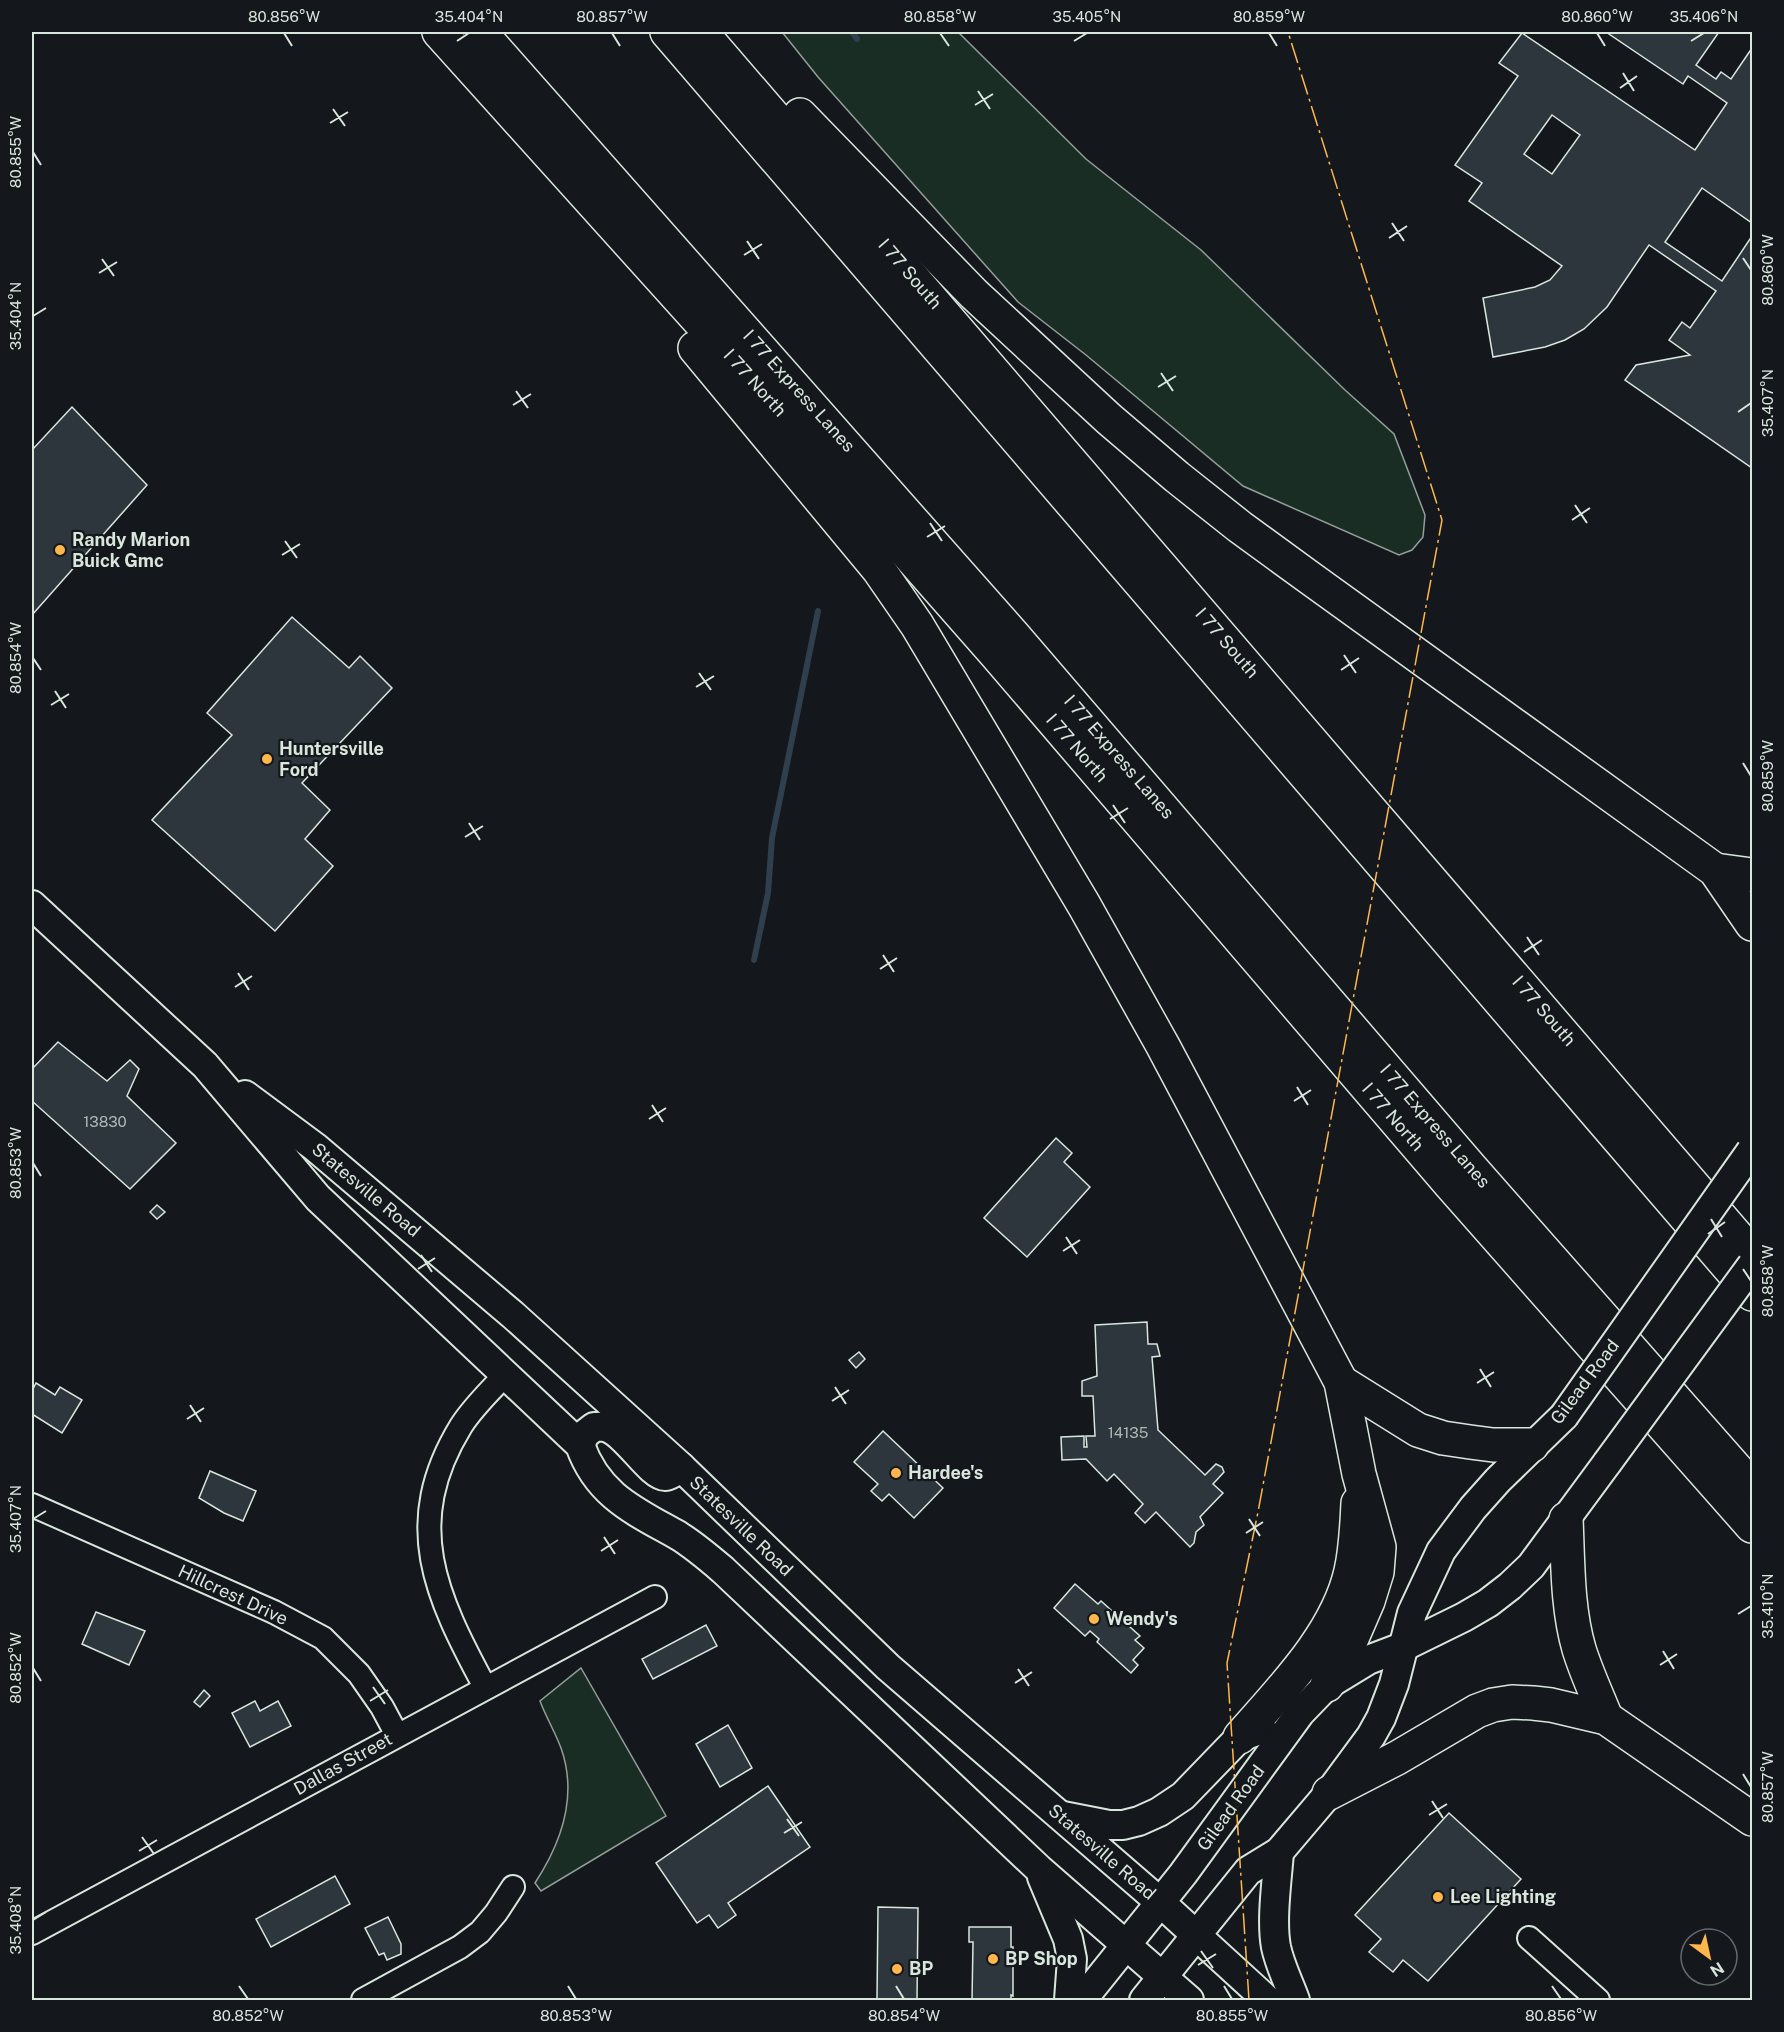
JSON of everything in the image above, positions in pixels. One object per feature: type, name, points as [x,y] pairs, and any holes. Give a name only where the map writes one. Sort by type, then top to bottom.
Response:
[{"type":"highway","name":"I 77 North","points":[[439,32],[872,513],[1444,1176],[1752,1526]]},
{"type":"highway","name":"I 77 Express Lanes","points":[[480,32],[1006,627],[1471,1168],[1752,1487]]},
{"type":"highway","points":[[667,32],[1752,1294]]},
{"type":"highway","name":"I 77 South","points":[[701,32],[1752,1254]]},
{"type":"highway","points":[[719,32],[974,294],[1041,358],[1169,469],[1240,527],[1310,579],[1715,870],[1752,924]]},
{"type":"highway","points":[[562,170],[597,230],[879,570],[917,625],[1084,905],[1141,1006],[1341,1382],[1359,1474],[1379,1547],[1377,1572],[1368,1601],[1352,1638],[1327,1685]]},
{"type":"highway","points":[[1715,870],[1752,875]]},
{"type":"highway","points":[[1341,1382],[1426,1433],[1482,1444],[1532,1445]]},
{"type":"highway","points":[[1240,1737],[1295,1672],[1327,1628],[1338,1607],[1351,1573],[1356,1545],[1359,1474]]},
{"type":"highway","points":[[1566,1520],[1575,1630],[1584,1663],[1606,1718]]},
{"type":"highway","points":[[1329,1793],[1397,1758],[1477,1711],[1493,1705],[1512,1702],[1533,1703],[1606,1718],[1752,1819]]},
{"type":"main road","name":"Statesville Road","points":[[32,905],[205,1065],[315,1147],[513,1315],[681,1467],[888,1667],[1161,1903],[1267,2001]]},
{"type":"main road","name":"Statesville Road","points":[[205,1065],[318,1198],[580,1445],[587,1465],[616,1498],[679,1537],[723,1570],[1039,1869],[1189,2001]]},
{"type":"main road","name":"Gilead Road","points":[[1143,2001],[1248,1871],[1278,1852],[1329,1793],[1371,1736],[1381,1718],[1394,1684],[1412,1613],[1442,1551],[1473,1508],[1532,1445],[1564,1416],[1751,1149]]},
{"type":"main road","name":"Gilead Road","points":[[1082,2001],[1161,1903],[1300,1713],[1327,1685],[1352,1669],[1405,1646],[1472,1612],[1510,1586],[1531,1566],[1752,1265]]},
{"type":"main road","points":[[580,1445],[585,1434],[594,1427],[608,1428],[620,1435],[656,1473],[664,1476],[672,1474],[681,1467]]},
{"type":"main road","points":[[1060,1815],[1109,1825],[1123,1825],[1139,1821],[1159,1812],[1182,1796],[1240,1737],[1300,1713]]},
{"type":"main road","points":[[1278,1852],[1275,1944],[1295,2001]]},
{"type":"main road","points":[[1039,1869],[1068,1940],[1072,1959],[1069,2001]]},
{"type":"street","points":[[485,1687],[457,1635],[439,1592],[430,1553],[430,1508],[440,1465],[462,1425],[506,1374]]},
{"type":"street","name":"Hillcrest Drive","points":[[32,1504],[274,1612],[323,1638],[359,1674],[382,1707],[397,1735]]},
{"type":"street","name":"Dallas Street","points":[[32,1933],[655,1597]]},
{"type":"street","points":[[363,2001],[460,1947],[480,1932],[513,1887]]},
{"type":"street","points":[[1529,1938],[1599,2001]]},
{"type":"green space","points":[[782,32],[958,32],[1086,159],[1201,250],[1345,390],[1394,434],[1425,515],[1423,537],[1412,550],[1399,555],[1243,486],[1086,355],[1018,302],[818,77]]},
{"type":"green space","points":[[581,1668],[666,1816],[541,1891],[535,1883],[560,1835],[568,1784],[561,1748],[540,1701]]},
{"type":"building","points":[[1606,32],[1719,32],[1696,65],[1716,79],[1721,72],[1731,79],[1752,48],[1752,223],[1702,188],[1665,242],[1722,281],[1752,236],[1752,468],[1625,380],[1636,365],[1690,355],[1669,340],[1682,322],[1690,328],[1716,291],[1649,245],[1607,307],[1584,329],[1565,340],[1545,347],[1493,357],[1483,298],[1535,287],[1550,280],[1562,266],[1469,201],[1482,183],[1455,165],[1518,76],[1499,63],[1522,33],[1695,150],[1727,103],[1688,76],[1683,84]],"holes":[[[1552,115],[1580,135],[1552,174],[1524,154]]]},
{"type":"building","name":"Randy Marion Buick Gmc","points":[[72,407],[147,485],[32,615],[32,450]]},
{"type":"building","name":"Huntersville Ford","points":[[292,617],[349,668],[360,656],[392,688],[302,783],[330,810],[305,839],[333,866],[275,931],[152,820],[232,735],[207,713]]},
{"type":"building","points":[[58,1042],[107,1081],[130,1060],[139,1069],[127,1096],[176,1143],[130,1189],[32,1101],[32,1069]]},
{"type":"building","points":[[1056,1138],[1072,1153],[1064,1162],[1090,1187],[1027,1257],[984,1218]]},
{"type":"building","points":[[157,1205],[165,1212],[157,1219],[150,1212]]},
{"type":"building","points":[[1147,1322],[1148,1344],[1157,1344],[1160,1356],[1152,1357],[1158,1430],[1205,1475],[1216,1464],[1222,1467],[1224,1472],[1213,1484],[1223,1493],[1200,1517],[1204,1525],[1196,1532],[1194,1543],[1190,1547],[1156,1512],[1145,1523],[1135,1513],[1143,1504],[1114,1474],[1107,1481],[1086,1459],[1062,1460],[1061,1437],[1084,1436],[1084,1447],[1087,1447],[1086,1436],[1095,1436],[1093,1396],[1082,1396],[1082,1381],[1097,1376],[1095,1325]]},
{"type":"building","points":[[859,1352],[865,1359],[856,1368],[849,1360]]},
{"type":"building","points":[[36,1383],[55,1395],[60,1387],[82,1400],[62,1433],[32,1414],[32,1391]]},
{"type":"building","name":"Hardee's","points":[[883,1431],[943,1488],[914,1518],[889,1494],[882,1501],[871,1491],[878,1484],[854,1462]]},
{"type":"building","points":[[210,1471],[256,1491],[243,1521],[199,1498]]},
{"type":"building","name":"Wendy's","points":[[1075,1584],[1098,1604],[1101,1601],[1140,1636],[1135,1640],[1144,1648],[1133,1660],[1138,1665],[1131,1673],[1097,1642],[1099,1639],[1090,1631],[1085,1636],[1054,1608]]},
{"type":"building","points":[[96,1612],[145,1631],[129,1665],[82,1644]]},
{"type":"building","points":[[706,1625],[717,1646],[653,1679],[642,1659]]},
{"type":"building","points":[[204,1690],[210,1696],[200,1707],[194,1702]]},
{"type":"building","points":[[255,1701],[260,1711],[278,1701],[291,1726],[250,1747],[232,1713]]},
{"type":"building","points":[[728,1725],[752,1768],[720,1787],[696,1744]]},
{"type":"building","points":[[768,1786],[810,1847],[728,1903],[736,1915],[718,1928],[709,1915],[697,1923],[656,1863]]},
{"type":"building","name":"Lee Lighting","points":[[1449,1813],[1521,1879],[1428,1981],[1403,1960],[1393,1972],[1369,1952],[1381,1939],[1355,1915]]},
{"type":"building","points":[[335,1876],[350,1904],[271,1947],[256,1919]]},
{"type":"building","points":[[878,1907],[918,1908],[917,2000],[877,2000]]},
{"type":"building","points":[[388,1917],[401,1944],[401,1954],[387,1960],[384,1953],[379,1955],[365,1928]]},
{"type":"building","name":"BP Shop","points":[[969,1927],[1011,1927],[1013,1996],[1011,1995],[1011,2000],[972,2000],[973,1942],[969,1942]]},
{"type":"waterway","points":[[852,32],[857,39]]},
{"type":"waterway","points":[[754,960],[768,893],[772,838],[818,611]]},
{"type":"power","points":[[1249,2000],[1227,1663],[1258,1512],[1442,520],[1288,32]]},
{"type":"place","name":"Randy Marion Buick Gmc","points":[[60,550]]},
{"type":"place","name":"Huntersville Ford","points":[[267,759]]},
{"type":"place","name":"Hardee's","points":[[896,1473]]},
{"type":"place","name":"Wendy's","points":[[1094,1619]]},
{"type":"place","name":"Lee Lighting","points":[[1438,1897]]},
{"type":"place","name":"BP Shop","points":[[993,1959]]},
{"type":"place","name":"BP","points":[[897,1969]]}]
